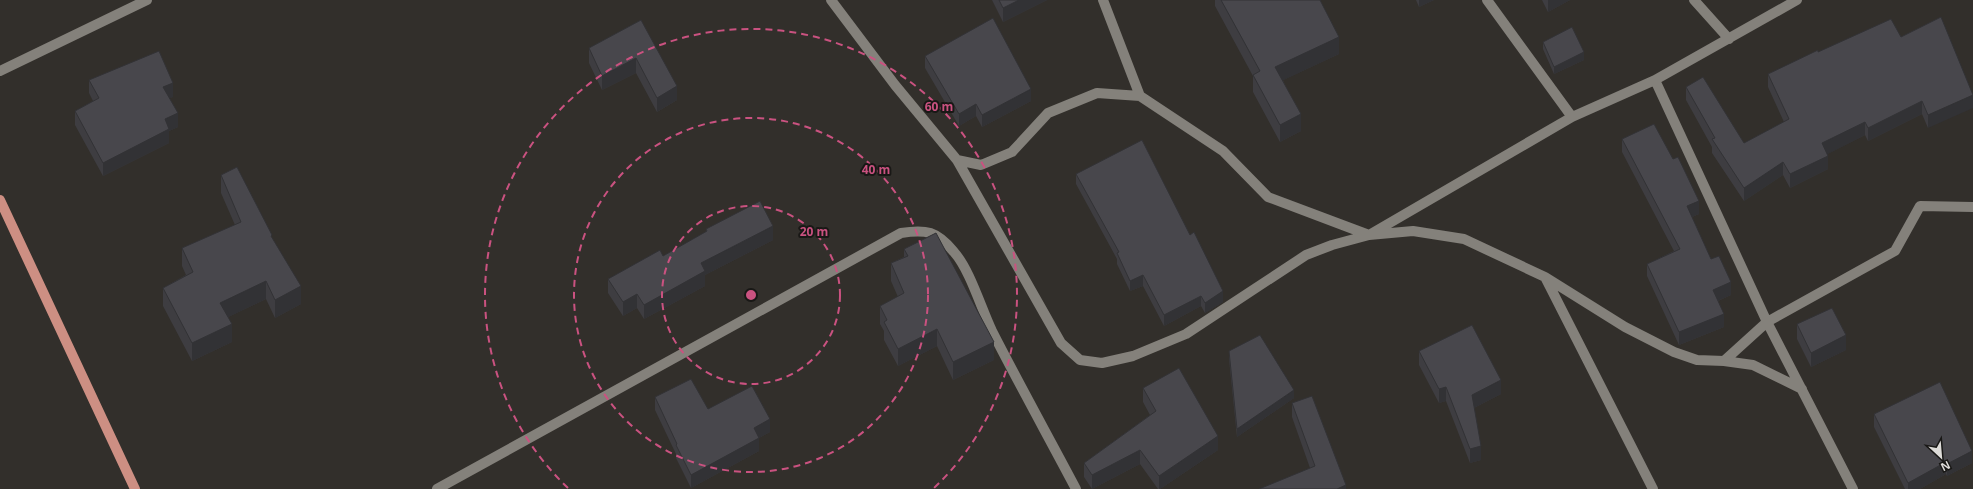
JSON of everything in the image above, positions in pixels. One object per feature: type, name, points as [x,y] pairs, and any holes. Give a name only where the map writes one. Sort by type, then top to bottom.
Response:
[{"type":"main road","points":[[0,200],[134,489]]},
{"type":"street","points":[[0,71],[147,0]]},
{"type":"street","points":[[831,0],[895,84],[957,160],[1061,343],[1080,360],[1102,362],[1133,356],[1186,334],[1306,255],[1332,245],[1369,235],[1413,231],[1464,239],[1545,276],[1625,327],[1674,352],[1697,360],[1724,361],[1753,365],[1802,389]]},
{"type":"street","points":[[1102,0],[1140,96]]},
{"type":"street","points":[[1488,0],[1572,117]]},
{"type":"street","points":[[1694,0],[1729,39]]},
{"type":"street","points":[[1369,235],[1572,117],[1655,80],[1797,0]]},
{"type":"street","points":[[1655,80],[1766,322],[1853,489]]},
{"type":"street","points":[[957,160],[981,165],[1012,152],[1048,113],[1097,93],[1140,96],[1223,151],[1268,197],[1369,235]]},
{"type":"street","points":[[1724,361],[1766,322],[1895,251],[1920,206],[1973,207]]},
{"type":"street","points":[[437,489],[901,233],[919,230],[933,233],[955,252],[992,330],[1076,489]]},
{"type":"street","points":[[1545,276],[1653,489]]},
{"type":"building","points":[[999,0],[1019,0],[1003,8]]},
{"type":"building","points":[[1221,0],[1320,0],[1339,37],[1275,67],[1301,114],[1280,125],[1253,75],[1260,71]]},
{"type":"building","points":[[1941,17],[1973,95],[1928,115],[1922,101],[1868,128],[1865,122],[1822,143],[1828,156],[1790,174],[1783,162],[1744,188],[1712,139],[1715,138],[1686,87],[1703,77],[1744,143],[1789,119],[1768,74],[1818,50],[1818,52],[1891,19],[1901,37]]},
{"type":"building","points":[[993,18],[1031,89],[982,115],[976,104],[959,114],[925,56]]},
{"type":"building","points":[[641,20],[677,86],[657,98],[636,58],[602,76],[589,48]]},
{"type":"building","points":[[1572,27],[1584,52],[1554,67],[1543,42]]},
{"type":"building","points":[[159,51],[173,83],[163,87],[178,113],[165,119],[169,129],[103,163],[75,111],[99,98],[89,80]]},
{"type":"building","points":[[1654,124],[1673,159],[1678,157],[1699,201],[1687,206],[1711,259],[1719,256],[1731,282],[1713,290],[1724,314],[1679,332],[1647,264],[1680,249],[1622,139]]},
{"type":"building","points":[[1142,140],[1190,235],[1194,232],[1223,291],[1205,303],[1201,296],[1164,315],[1143,275],[1130,281],[1117,253],[1119,252],[1076,174]]},
{"type":"building","points":[[237,167],[272,235],[271,236],[301,286],[275,300],[266,281],[220,303],[232,324],[192,343],[163,288],[193,272],[182,248],[241,222],[221,175]]},
{"type":"building","points":[[760,201],[773,226],[701,263],[705,271],[644,305],[637,294],[623,302],[608,279],[660,250],[663,256],[707,231],[706,229]]},
{"type":"building","points":[[936,233],[994,342],[953,362],[937,329],[898,349],[884,322],[887,320],[880,306],[904,293],[891,263],[908,256],[904,249]]},
{"type":"building","points":[[1832,308],[1846,335],[1811,353],[1797,324]]},
{"type":"building","points":[[1472,325],[1501,380],[1472,395],[1481,446],[1470,449],[1446,387],[1439,389],[1419,351]]},
{"type":"building","points":[[1260,335],[1294,390],[1237,429],[1229,351]]},
{"type":"building","points":[[1179,368],[1218,436],[1159,476],[1140,450],[1092,475],[1084,463],[1156,411],[1143,388]]},
{"type":"building","points":[[691,379],[708,409],[752,386],[770,419],[754,428],[759,438],[691,475],[655,397]]},
{"type":"building","points":[[1940,382],[1972,451],[1947,464],[1946,462],[1908,483],[1874,414]]},
{"type":"building","points":[[1312,396],[1346,485],[1337,489],[1259,489],[1315,466],[1292,403]]}]
